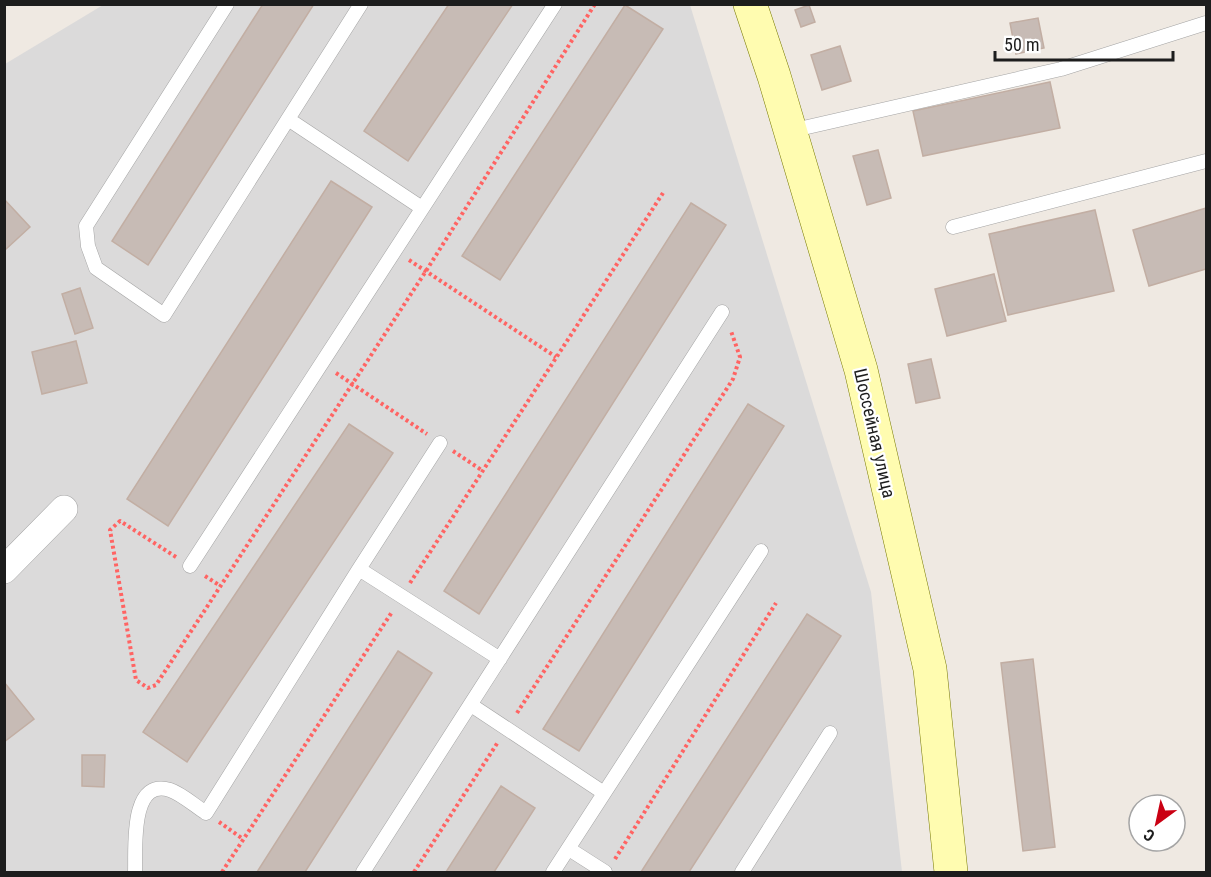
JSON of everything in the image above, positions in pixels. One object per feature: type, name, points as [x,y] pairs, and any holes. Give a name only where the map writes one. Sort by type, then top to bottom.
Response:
[{"type":"main road","name":"Шоссейная улица","points":[[750,4],[861,370],[930,669],[951,873]]},
{"type":"street","points":[[4,570],[64,509]]},
{"type":"lane","points":[[227,4],[86,226],[88,246],[96,268],[164,315],[361,4]]},
{"type":"lane","points":[[190,566],[555,4]]},
{"type":"lane","points":[[790,130],[1061,69],[1206,23]]},
{"type":"lane","points":[[288,119],[422,208]]},
{"type":"lane","points":[[953,227],[1206,161]]},
{"type":"lane","points":[[363,873],[722,312]]},
{"type":"lane","points":[[135,873],[137,813],[143,800],[151,791],[161,788],[171,790],[206,813],[440,442]]},
{"type":"lane","points":[[553,873],[761,551]]},
{"type":"lane","points":[[359,569],[500,659]]},
{"type":"lane","points":[[471,705],[604,794]]},
{"type":"lane","points":[[742,873],[830,733]]},
{"type":"lane","points":[[569,849],[609,868]]},
{"type":"path","points":[[219,585],[120,521],[115,523],[110,530],[136,680],[140,685],[148,688],[156,685],[219,585],[426,271],[595,4]]},
{"type":"path","points":[[222,873],[663,193]]},
{"type":"path","points":[[394,250],[556,357]]},
{"type":"path","points":[[414,873],[734,379],[740,357],[722,312]]},
{"type":"path","points":[[321,364],[483,471]]},
{"type":"path","points":[[609,868],[776,603]]},
{"type":"path","points":[[206,813],[243,839]]},
{"type":"shaded area","points":[[103,5],[690,5],[871,592],[902,872],[5,872],[5,64]]},
{"type":"building","points":[[263,4],[314,4],[148,265],[112,241]]},
{"type":"building","points":[[449,4],[513,4],[408,161],[364,131]]},
{"type":"building","points":[[625,5],[663,29],[500,280],[462,256]]},
{"type":"building","points":[[809,5],[815,22],[801,27],[795,10]]},
{"type":"building","points":[[1038,18],[1044,48],[1016,54],[1010,23]]},
{"type":"building","points":[[840,46],[851,81],[822,90],[811,55]]},
{"type":"building","points":[[1050,82],[1060,128],[923,156],[913,111]]},
{"type":"building","points":[[878,150],[891,198],[867,205],[853,156]]},
{"type":"building","points":[[331,181],[372,207],[168,526],[127,499]]},
{"type":"building","points":[[4,199],[30,227],[5,250],[4,249]]},
{"type":"building","points":[[691,203],[726,225],[479,614],[444,591]]},
{"type":"building","points":[[1206,208],[1206,269],[1149,286],[1133,230]]},
{"type":"building","points":[[1095,210],[1114,291],[1008,315],[989,234]]},
{"type":"building","points":[[994,274],[1006,321],[947,336],[935,289]]},
{"type":"building","points":[[80,288],[93,328],[75,334],[62,294]]},
{"type":"building","points":[[76,341],[87,383],[42,394],[32,352]]},
{"type":"building","points":[[931,359],[940,398],[916,403],[908,364]]},
{"type":"building","points":[[748,404],[784,426],[579,751],[543,729]]},
{"type":"building","points":[[349,424],[393,453],[187,762],[143,732]]},
{"type":"building","points":[[807,614],[841,636],[689,872],[641,872]]},
{"type":"building","points":[[398,651],[432,673],[305,872],[257,872]]},
{"type":"building","points":[[1033,659],[1055,847],[1023,851],[1001,663]]},
{"type":"building","points":[[4,682],[34,719],[4,742]]},
{"type":"building","points":[[82,755],[105,755],[104,787],[82,786]]},
{"type":"building","points":[[501,786],[535,808],[494,872],[446,872]]}]
